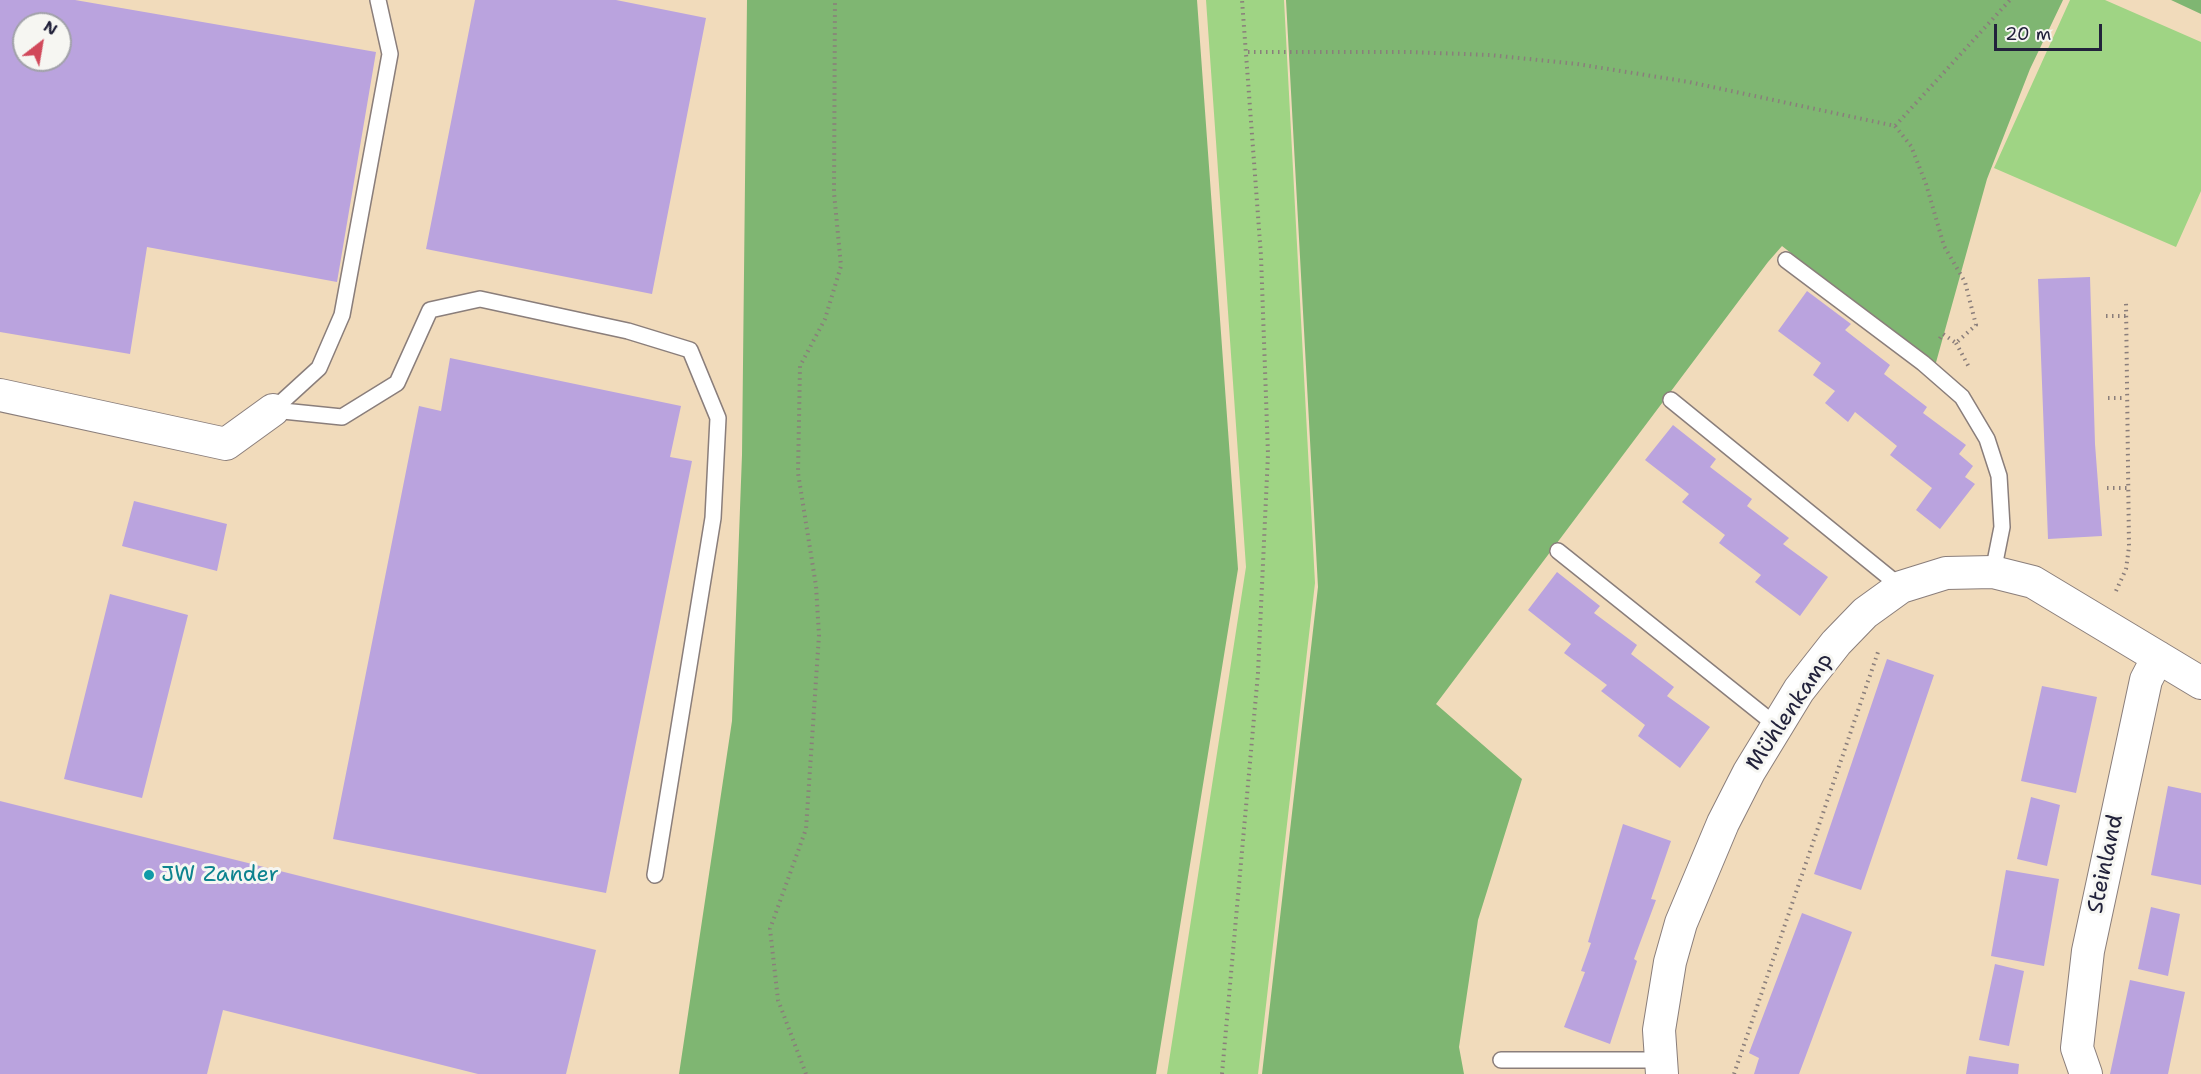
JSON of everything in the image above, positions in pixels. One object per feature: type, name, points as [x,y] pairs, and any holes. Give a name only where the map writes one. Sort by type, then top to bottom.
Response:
[{"type":"street","points":[[0,395],[226,444],[273,410]]},
{"type":"street","name":"Mühlenkamp","points":[[1660,1067],[1663,999],[1681,923],[1723,823],[1777,726],[1805,682],[1836,643],[1865,613],[1901,587],[1946,573],[1993,572],[2032,582],[2201,683]]},
{"type":"street","name":"Steinland","points":[[2086,1074],[2077,1048],[2088,951],[2144,691],[2158,657]]},
{"type":"lane","points":[[273,410],[319,368],[342,315],[390,54],[378,0]]},
{"type":"lane","points":[[1786,260],[1923,363],[1962,397],[1987,439],[2000,476],[2002,527],[1993,572]]},
{"type":"lane","points":[[273,410],[342,417],[397,383],[430,310],[480,299],[628,331],[690,350],[718,418],[713,518],[655,875]]},
{"type":"lane","points":[[1671,400],[1901,587]]},
{"type":"lane","points":[[1558,551],[1777,726]]},
{"type":"lane","points":[[1501,1060],[1660,1067]]},
{"type":"path","points":[[806,1074],[778,1000],[770,929],[806,829],[819,635],[816,586],[798,473],[800,366],[825,319],[842,266],[834,193],[835,0]]},
{"type":"path","points":[[1222,1074],[1258,673],[1269,454],[1248,52],[1242,0]]},
{"type":"path","points":[[1895,126],[2010,0]]},
{"type":"path","points":[[1248,52],[1409,52],[1490,55],[1576,64],[1689,82],[1895,126],[1911,146],[1926,184],[1944,246],[1965,282],[1976,325],[1956,343],[1943,334],[1923,363]]},
{"type":"path","points":[[2097,619],[2126,569],[2128,548],[2126,302]]},
{"type":"path","points":[[2106,316],[2126,316]]},
{"type":"path","points":[[2108,398],[2126,398]]},
{"type":"path","points":[[2107,488],[2127,488]]},
{"type":"path","points":[[1734,1074],[1883,638],[1865,613]]},
{"type":"green space","points":[[747,0],[1197,0],[1238,569],[1156,1074],[679,1074],[732,721],[742,455]]},
{"type":"green space","points":[[1206,0],[1284,0],[1315,583],[1258,1074],[1167,1074],[1246,567]]},
{"type":"green space","points":[[1286,0],[2063,0],[2030,69],[1987,179],[1935,366],[1782,246],[1436,704],[1522,779],[1478,920],[1459,1047],[1464,1074],[1262,1074],[1318,587]]},
{"type":"green space","points":[[2070,0],[2105,0],[2201,42],[2201,191],[2176,247],[1994,168]]},
{"type":"green space","points":[[2171,0],[2201,0],[2201,14]]},
{"type":"building","points":[[0,0],[75,0],[376,52],[337,282],[147,247],[130,354],[0,332]]},
{"type":"building","points":[[475,0],[616,0],[706,18],[652,294],[426,249]]},
{"type":"building","points":[[2090,277],[2095,444],[2102,536],[2048,539],[2038,279]]},
{"type":"building","points":[[1807,291],[1851,324],[1845,330],[1890,365],[1884,374],[1927,407],[1923,413],[1966,445],[1959,454],[1973,466],[1965,477],[1975,484],[1940,529],[1916,510],[1932,488],[1890,455],[1897,446],[1855,412],[1848,422],[1825,403],[1835,391],[1813,375],[1821,363],[1778,331]]},
{"type":"building","points":[[450,358],[681,406],[670,457],[692,461],[606,893],[333,839],[419,406],[441,411]]},
{"type":"building","points":[[1673,425],[1716,459],[1710,467],[1752,499],[1747,506],[1789,538],[1783,544],[1828,577],[1800,616],[1755,582],[1761,575],[1719,543],[1725,535],[1682,502],[1689,494],[1645,460]]},
{"type":"building","points":[[134,501],[227,524],[217,571],[122,546]]},
{"type":"building","points":[[1557,572],[1600,606],[1594,613],[1637,645],[1631,654],[1674,687],[1667,696],[1710,727],[1680,768],[1638,736],[1645,725],[1601,691],[1607,685],[1564,653],[1571,644],[1528,610]]},
{"type":"building","points":[[110,594],[188,615],[142,798],[64,779]]},
{"type":"building","points":[[1887,659],[1934,675],[1861,890],[1814,874]]},
{"type":"building","points":[[2042,686],[2097,697],[2076,793],[2021,781]]},
{"type":"building","points":[[2168,786],[2201,793],[2201,885],[2151,875]]},
{"type":"building","points":[[2031,797],[2060,805],[2047,866],[2017,859]]},
{"type":"building","name":"JW Zander","points":[[0,801],[596,950],[566,1074],[478,1074],[223,1010],[207,1074],[0,1074]]},
{"type":"building","points":[[1623,824],[1671,841],[1651,899],[1656,900],[1634,959],[1637,961],[1610,1044],[1564,1027],[1585,972],[1581,971],[1591,943],[1588,942]]},
{"type":"building","points":[[2006,870],[2059,879],[2044,966],[1991,956]]},
{"type":"building","points":[[2151,907],[2180,914],[2168,976],[2138,969]]},
{"type":"building","points":[[1802,913],[1852,932],[1799,1074],[1754,1074],[1759,1058],[1749,1053]]},
{"type":"building","points":[[1995,964],[2024,971],[2009,1046],[1979,1040]]},
{"type":"building","points":[[2130,980],[2185,992],[2168,1074],[2110,1074]]},
{"type":"building","points":[[1969,1056],[2019,1064],[2018,1074],[1966,1074]]},
{"type":"place","name":"JW Zander","points":[[149,875]]}]
